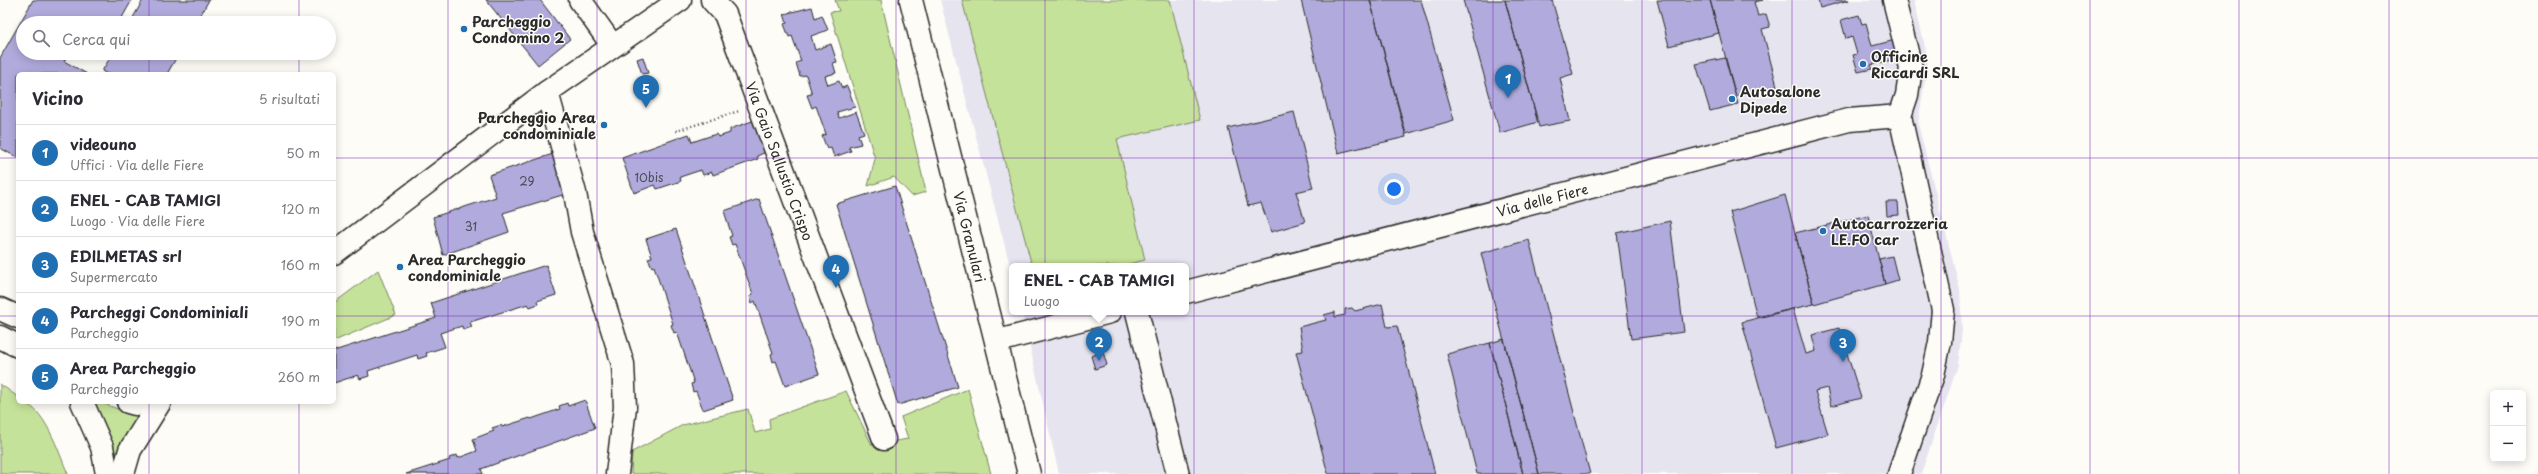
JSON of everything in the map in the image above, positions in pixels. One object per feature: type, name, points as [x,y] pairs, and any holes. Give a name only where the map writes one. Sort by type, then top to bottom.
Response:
[{"type":"street","points":[[580,0],[612,45]]},
{"type":"street","points":[[336,251],[547,92],[612,45],[680,0]]},
{"type":"street","name":"Via Gaio Sallustio Crispo","points":[[712,0],[725,14],[884,438]]},
{"type":"street","name":"Via Granulari","points":[[910,0],[998,341],[1029,474]]},
{"type":"street","points":[[1894,0],[1911,68],[1907,95],[1900,116],[1943,310],[1934,375],[1899,474]]},
{"type":"street","points":[[547,92],[575,193],[582,232],[624,364],[625,407],[616,474]]},
{"type":"street","name":"Via delle Fiere","points":[[1189,291],[1849,120],[1900,116]]},
{"type":"street","points":[[0,308],[16,316]]},
{"type":"street","points":[[998,341],[1098,315]]},
{"type":"street","points":[[1138,315],[1178,474]]},
{"type":"street","points":[[0,337],[16,345]]},
{"type":"street","points":[[83,404],[102,447],[107,474]]},
{"type":"street","points":[[123,474],[130,450],[159,404]]},
{"type":"path","points":[[676,131],[740,111]]},
{"type":"shaded area","points":[[940,0],[1914,0],[1928,60],[1918,124],[1960,289],[1962,330],[1958,365],[1921,474],[1059,474],[1023,315],[1189,315],[1189,263],[1009,263]]},
{"type":"green space","points":[[835,0],[881,0],[926,192],[912,196],[894,177],[868,186],[875,159],[830,12],[839,11]]},
{"type":"green space","points":[[962,0],[1170,0],[1200,120],[1117,139],[1145,260],[1132,263],[1031,263]]},
{"type":"green space","points":[[378,270],[396,315],[336,340],[336,302]]},
{"type":"green space","points":[[0,384],[16,396],[16,404],[27,404],[36,410],[55,442],[68,474],[0,474]]},
{"type":"green space","points":[[968,389],[991,474],[631,474],[632,452],[683,425],[748,409],[755,433],[770,429],[769,419],[846,391],[872,445],[908,439],[901,417]]},
{"type":"green space","points":[[92,404],[105,404],[130,413],[143,412],[115,469]]},
{"type":"building","points":[[33,0],[132,0],[123,16],[24,16]]},
{"type":"building","points":[[143,0],[209,0],[200,16],[134,16]]},
{"type":"building","points":[[486,0],[540,0],[570,39],[538,65]]},
{"type":"building","points":[[1301,0],[1370,0],[1406,137],[1338,153]]},
{"type":"building","points":[[1370,0],[1421,0],[1454,120],[1406,134]]},
{"type":"building","points":[[1463,0],[1505,0],[1538,122],[1500,133]]},
{"type":"building","points":[[1505,0],[1552,0],[1573,74],[1560,78],[1570,121],[1539,127]]},
{"type":"building","points":[[1657,0],[1710,0],[1719,33],[1669,46]]},
{"type":"building","points":[[1710,0],[1763,0],[1754,2],[1758,16],[1766,14],[1770,27],[1762,29],[1777,86],[1736,96]]},
{"type":"building","points":[[1818,0],[1849,0],[1820,8]]},
{"type":"building","points":[[812,7],[815,18],[822,15],[828,30],[811,36],[815,50],[831,44],[837,62],[833,63],[836,73],[825,76],[828,85],[839,81],[842,88],[847,86],[855,107],[837,112],[839,118],[856,112],[864,133],[858,135],[861,144],[849,147],[851,151],[834,157],[831,148],[827,149],[822,136],[826,134],[816,106],[812,108],[807,95],[812,94],[806,75],[800,76],[796,63],[801,61],[792,36],[789,37],[784,24],[787,23],[784,14]]},
{"type":"building","points":[[1859,15],[1862,24],[1866,23],[1872,46],[1895,40],[1900,58],[1871,65],[1872,69],[1858,72],[1853,55],[1857,54],[1852,37],[1846,39],[1841,20]]},
{"type":"building","points":[[16,30],[16,60],[65,60],[83,72],[16,72],[16,157],[0,148],[0,58]]},
{"type":"building","points":[[643,57],[648,73],[642,74],[637,59]]},
{"type":"building","points":[[1725,58],[1738,104],[1710,111],[1696,64]]},
{"type":"building","points":[[109,60],[175,60],[168,72],[102,71]]},
{"type":"building","points":[[1294,112],[1313,188],[1296,192],[1305,222],[1271,232],[1261,203],[1248,206],[1228,128]]},
{"type":"building","points":[[755,120],[766,152],[757,156],[758,159],[713,175],[712,172],[703,175],[701,170],[680,177],[681,181],[657,189],[655,185],[634,193],[622,158],[689,134],[692,142],[716,134],[718,137],[730,133],[730,129]]},
{"type":"building","points":[[556,153],[569,193],[503,213],[509,232],[443,255],[433,217],[496,197],[489,175]]},
{"type":"building","points":[[895,186],[958,387],[898,405],[836,204]]},
{"type":"building","points":[[1785,195],[1814,304],[1757,317],[1730,212]]},
{"type":"building","points":[[759,199],[819,374],[785,386],[776,361],[773,362],[771,354],[773,353],[755,301],[752,303],[750,296],[753,294],[735,244],[732,245],[729,237],[732,236],[724,211]]},
{"type":"building","points":[[1886,202],[1898,202],[1899,215],[1887,216]]},
{"type":"building","points":[[1868,215],[1885,284],[1814,304],[1795,233]]},
{"type":"building","points":[[1670,221],[1684,332],[1631,339],[1617,233]]},
{"type":"building","points":[[676,229],[733,400],[703,410],[696,391],[693,392],[691,384],[694,383],[677,332],[674,333],[671,325],[673,324],[654,266],[652,267],[648,258],[652,257],[646,239]]},
{"type":"building","points":[[1529,240],[1590,474],[1539,474],[1481,253]]},
{"type":"building","points":[[1892,256],[1898,280],[1885,284],[1879,259]]},
{"type":"building","points":[[546,265],[556,295],[537,301],[538,304],[530,307],[528,304],[470,322],[472,327],[463,330],[462,326],[440,333],[445,347],[426,353],[427,356],[418,359],[417,355],[368,371],[369,376],[360,379],[358,375],[336,382],[336,350],[436,318],[431,303]]},
{"type":"building","points":[[1382,304],[1387,327],[1397,326],[1435,474],[1328,474],[1296,352],[1303,351],[1299,327],[1326,320],[1324,315],[1335,312],[1335,317],[1345,315],[1345,309],[1352,308],[1355,311]]},
{"type":"building","points":[[1793,309],[1806,354],[1816,351],[1812,335],[1839,328],[1861,398],[1831,406],[1827,388],[1815,391],[1828,434],[1776,448],[1742,322]]},
{"type":"building","points":[[1504,339],[1539,474],[1523,474],[1490,343]]},
{"type":"building","points":[[1490,343],[1523,474],[1477,474],[1447,354]]},
{"type":"building","points":[[1103,352],[1107,365],[1095,369],[1091,356]]},
{"type":"building","points":[[585,400],[595,428],[481,469],[483,474],[406,474],[450,460],[449,458],[457,455],[458,458],[477,451],[473,439],[494,431],[492,428],[501,425],[502,427],[530,418],[531,419],[560,409],[559,406],[567,403],[568,406]]},
{"type":"place","name":"Parcheggio Condomino 2","points":[[464,29]]},
{"type":"place","name":"Officine Riccardi SRL","points":[[1863,64]]},
{"type":"place","name":"videouno","points":[[1508,98]]},
{"type":"place","name":"Autosalone Dipede","points":[[1732,99]]},
{"type":"place","name":"Area Parcheggio","points":[[646,108]]},
{"type":"place","name":"Parcheggio Area condominiale","points":[[604,125]]},
{"type":"place","name":"Autocarrozzeria LE.FO car","points":[[1823,231]]},
{"type":"place","name":"Area Parcheggio condominiale","points":[[400,267]]},
{"type":"place","name":"Parcheggi Condominiali","points":[[836,288]]},
{"type":"place","name":"ENEL - CAB TAMIGI","points":[[1099,361]]},
{"type":"place","name":"EDILMETAS srl","points":[[1843,362]]}]
